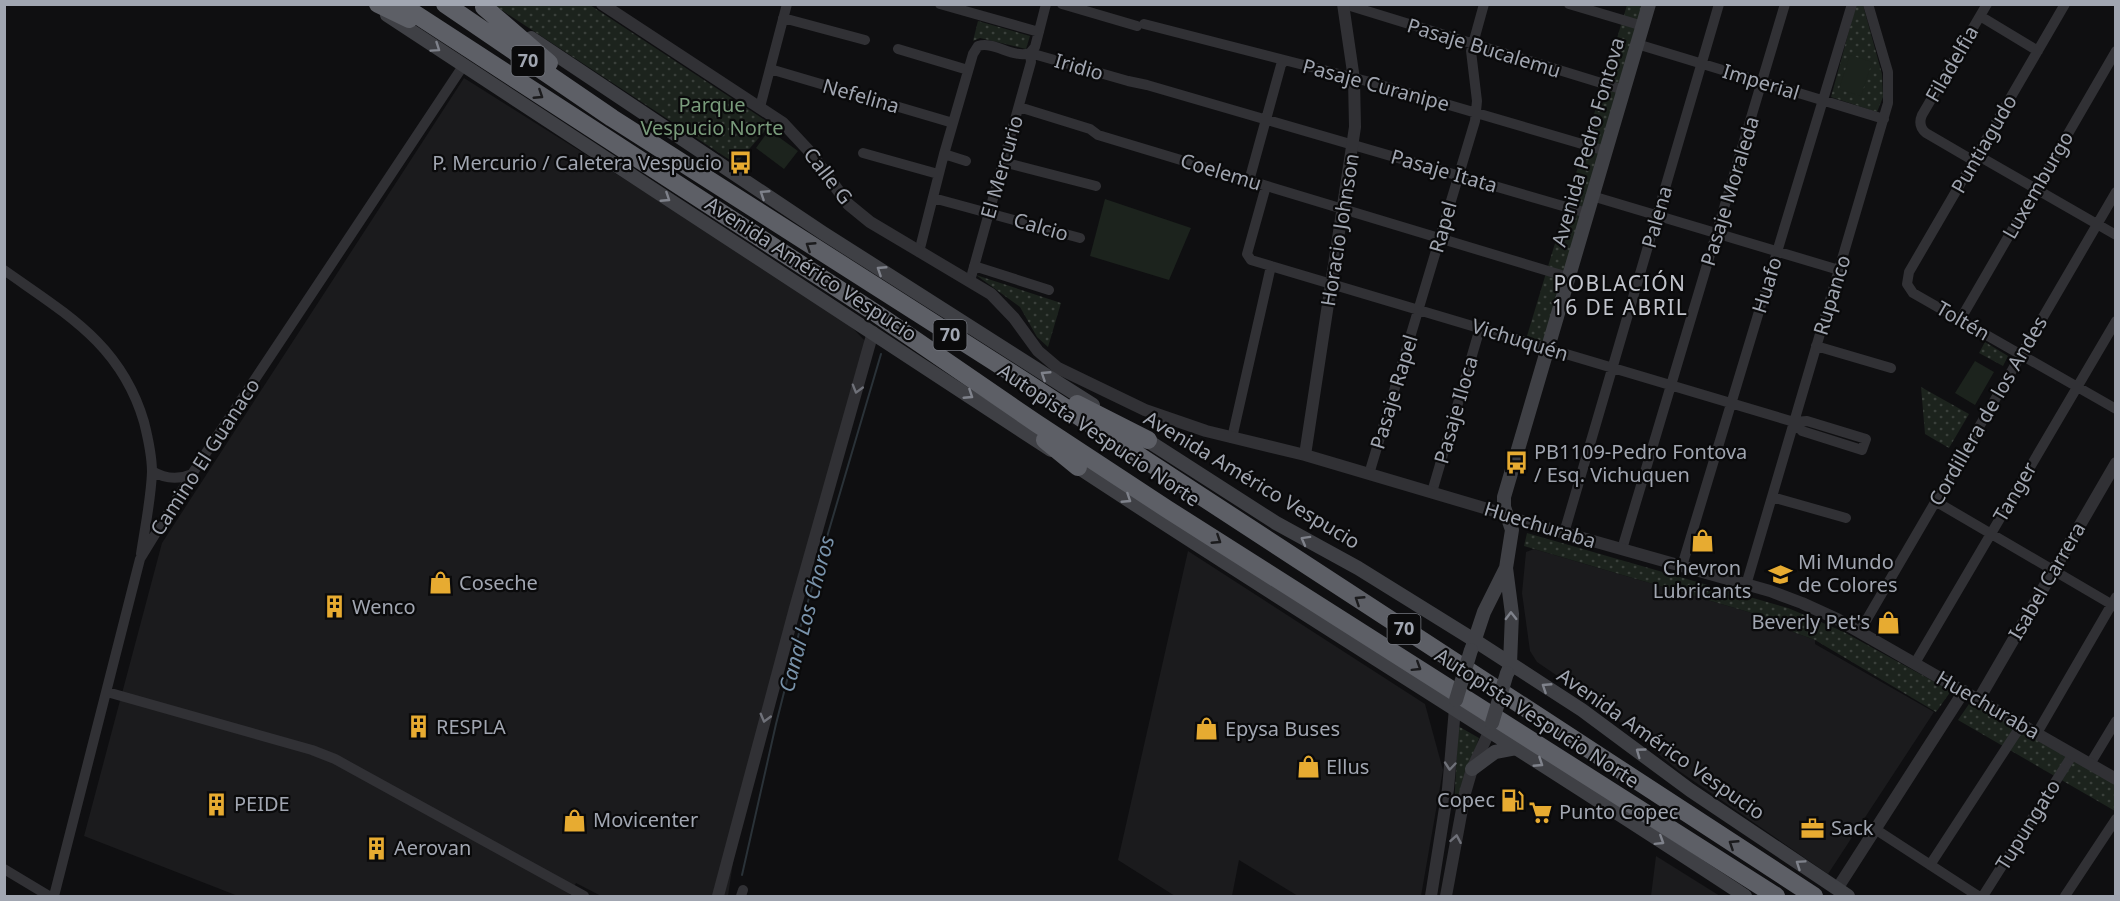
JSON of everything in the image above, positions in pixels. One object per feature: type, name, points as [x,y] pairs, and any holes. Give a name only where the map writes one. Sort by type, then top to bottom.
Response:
[{"type":"highway","points":[[378,4],[454,40]]},
{"type":"highway","name":"Autopista Vespucio Norte","points":[[400,4],[951,363],[1036,423],[1167,509],[1776,897]]},
{"type":"highway","name":"Autopista Vespucio Norte","points":[[445,4],[612,118],[1026,382],[1814,897]]},
{"type":"highway","points":[[490,8],[612,118]]},
{"type":"highway","points":[[951,363],[1078,467]]},
{"type":"highway","points":[[1026,382],[1074,402],[1148,440]]},
{"type":"highway","points":[[1662,825],[1753,897]]},
{"type":"main road","name":"Avenida Américo Vespucio","points":[[370,4],[1329,630],[1491,727],[1516,748],[1745,897]]},
{"type":"main road","name":"Avenida Pedro Fontova","points":[[1491,727],[1509,669],[1512,614],[1506,568],[1512,530],[1504,507],[1504,493],[1649,4]]},
{"type":"main road","name":"Avenida Américo Vespucio","points":[[490,8],[823,233],[1276,523],[1358,568],[1446,623],[1473,645],[1509,669],[1582,710],[1690,790],[1843,893]]},
{"type":"main road","name":"Avenida Pedro Fontova","points":[[1455,704],[1484,612],[1506,568]]},
{"type":"main road","points":[[1446,623],[1468,622],[1484,612]]},
{"type":"main road","points":[[1472,770],[1495,752],[1516,748]]},
{"type":"street","name":"Calle G","points":[[602,4],[783,123],[801,141],[854,210],[919,252],[970,281]]},
{"type":"street","points":[[760,107],[787,4]]},
{"type":"street","points":[[940,4],[1039,32]]},
{"type":"street","name":"El Mercurio","points":[[970,281],[1031,62],[1030,53],[1034,49],[1047,4]]},
{"type":"street","name":"Pasaje Curanipe","points":[[1062,4],[1374,83],[1606,151]]},
{"type":"street","name":"Pasaje Bucalemu","points":[[1344,4],[1624,90]]},
{"type":"street","name":"Horacio Johnson","points":[[1305,455],[1353,144],[1354,79],[1344,4]]},
{"type":"street","name":"Rapel","points":[[1419,310],[1476,113],[1471,55],[1472,44],[1485,4]]},
{"type":"street","points":[[1569,4],[1642,26]]},
{"type":"street","name":"Palena","points":[[1564,533],[1719,4]]},
{"type":"street","name":"Pasaje Moraleda","points":[[1622,549],[1785,4]]},
{"type":"street","name":"Huafo","points":[[1682,566],[1852,4]]},
{"type":"street","name":"Rupanco","points":[[1746,585],[1890,95],[1890,80],[1868,4]]},
{"type":"street","name":"Filadelfia","points":[[1976,158],[1926,134],[1921,126],[1922,115],[1987,4]]},
{"type":"street","name":"Puntiagudo","points":[[1907,284],[1909,272],[2065,4]]},
{"type":"street","points":[[1980,16],[2038,51]]},
{"type":"street","points":[[783,18],[865,40]]},
{"type":"street","name":"Imperial","points":[[1637,44],[1884,119]]},
{"type":"street","points":[[919,252],[938,174],[974,51],[981,45],[1022,55],[1030,53]]},
{"type":"street","points":[[898,50],[968,70]]},
{"type":"street","name":"Luxemburgo","points":[[1960,320],[2115,51]]},
{"type":"street","name":"Iridio","points":[[1030,53],[1128,81]]},
{"type":"street","points":[[1249,181],[1284,61]]},
{"type":"street","name":"Camino El Guanaco","points":[[54,897],[140,559],[192,474],[463,66]]},
{"type":"street","name":"Nefelina","points":[[770,69],[952,123]]},
{"type":"street","name":"Pasaje Itata","points":[[1128,81],[1267,119],[1587,213]]},
{"type":"street","name":"Coelemu","points":[[1019,107],[1090,129],[1098,135],[1568,277]]},
{"type":"street","points":[[863,153],[938,174]]},
{"type":"street","points":[[944,154],[966,161]]},
{"type":"street","points":[[1976,158],[2115,235]]},
{"type":"street","points":[[1004,162],[1096,186]]},
{"type":"street","name":"Vichuquén","points":[[1266,186],[1247,257],[1251,260],[1794,422],[1807,421],[1866,439],[1862,450],[1803,431],[1794,422]]},
{"type":"street","name":"Cordillera de los Andes","points":[[1860,631],[2115,192]]},
{"type":"street","points":[[1592,196],[1839,270]]},
{"type":"street","name":"Calcio","points":[[933,198],[1080,238]]},
{"type":"street","points":[[974,266],[1049,290]]},
{"type":"street","points":[[1232,438],[1271,266]]},
{"type":"street","points":[[4,270],[80,324],[113,359],[130,387],[149,444],[152,471],[140,559]]},
{"type":"street","name":"Huechuraba","points":[[970,281],[1001,303],[1038,351],[1058,368],[1162,417],[1232,438],[1305,455],[1802,603],[1860,631],[2115,779]]},
{"type":"street","name":"Toltén","points":[[1907,284],[1913,292],[2115,409]]},
{"type":"street","name":"Pasaje Rapel","points":[[1369,474],[1419,310]]},
{"type":"street","name":"Tanger","points":[[1916,663],[2115,321]]},
{"type":"street","name":"Pasaje Iloca","points":[[1432,492],[1480,328]]},
{"type":"street","points":[[718,897],[795,609],[873,332]]},
{"type":"street","points":[[1816,346],[1891,368]]},
{"type":"street","name":"Isabel Carrera","points":[[1978,699],[2115,463]]},
{"type":"street","points":[[152,471],[170,478],[182,478],[192,474]]},
{"type":"street","points":[[1772,497],[1846,518]]},
{"type":"street","points":[[1935,501],[2114,603],[2037,733]]},
{"type":"street","points":[[1843,893],[1875,829],[1964,691]]},
{"type":"street","points":[[107,692],[312,750],[335,759],[584,897]]},
{"type":"street","name":"Avenida Pedro Fontova","points":[[1431,897],[1448,789],[1455,704]]},
{"type":"street","points":[[2090,764],[2115,721]]},
{"type":"street","points":[[1930,865],[2022,724]]},
{"type":"street","name":"Avenida Pedro Fontova","points":[[1446,897],[1464,793],[1491,727]]},
{"type":"street","name":"Tupungato","points":[[1983,897],[2073,754]]},
{"type":"street","points":[[2065,897],[2115,819]]},
{"type":"street","points":[[1875,829],[1978,897]]},
{"type":"street","points":[[4,869],[49,897]]},
{"type":"shaded area","points":[[464,78],[839,314],[865,341],[734,856],[728,896],[601,896],[576,883],[569,896],[238,896],[84,836],[162,543]]},
{"type":"shaded area","points":[[1534,549],[1793,625],[1793,632],[1815,640],[1815,644],[1934,712],[1828,874],[1679,771],[1597,703],[1537,662],[1530,651],[1522,593],[1526,552]]},
{"type":"shaded area","points":[[1188,551],[1425,704],[1443,770],[1421,896],[1298,896],[1239,860],[1232,896],[1175,896],[1118,860]]},
{"type":"shaded area","points":[[1656,856],[1720,896],[1651,896]]},
{"type":"green space","name":"Parque Vespucio Norte","points":[[494,5],[590,5],[771,124],[736,164]]},
{"type":"green space","points":[[1627,5],[1644,5],[1544,342],[1527,336]]},
{"type":"green space","points":[[1856,5],[1863,5],[1882,74],[1883,97],[1877,112],[1831,97]]},
{"type":"green space","points":[[978,21],[1030,36],[1026,49],[980,38],[973,41]]},
{"type":"green space","points":[[1850,55],[1872,62],[1861,96],[1839,89]]},
{"type":"green space","points":[[769,130],[798,151],[784,169],[756,148]]},
{"type":"green space","points":[[1105,199],[1191,228],[1169,280],[1090,256]]},
{"type":"green space","points":[[976,275],[1061,303],[1048,347],[1037,337],[1020,307]]},
{"type":"green space","points":[[1985,342],[2008,356],[2003,366],[1979,353]]},
{"type":"green space","points":[[1975,361],[1994,372],[1975,405],[1955,393]]},
{"type":"green space","points":[[1921,387],[1969,414],[1949,448],[1925,434]]},
{"type":"green space","points":[[1527,533],[1788,608],[1842,631],[1951,691],[1936,712],[1815,640],[1793,632],[1793,625],[1524,546]]},
{"type":"green space","points":[[1971,701],[2115,784],[2115,811],[1958,720]]},
{"type":"green space","points":[[1458,726],[1479,738],[1454,811]]},
{"type":"waterway","name":"Canal Los Choros","points":[[742,875],[801,625],[881,354]]},
{"type":"place","name":"P. Mercurio / Caletera Vespucio","points":[[740,163]]},
{"type":"place","name":"PB1109-Pedro Fontova / Esq. Vichuquen","points":[[1516,463]]},
{"type":"place","name":"Chevron Lubricants","points":[[1702,540]]},
{"type":"place","name":"Mi Mundo de Colores","points":[[1780,574]]},
{"type":"place","name":"Coseche","points":[[441,583]]},
{"type":"place","name":"Wenco","points":[[334,607]]},
{"type":"place","name":"Beverly Pet's","points":[[1888,622]]},
{"type":"place","name":"RESPLA","points":[[418,727]]},
{"type":"place","name":"Epysa Buses","points":[[1207,729]]},
{"type":"place","name":"Ellus","points":[[1308,767]]},
{"type":"place","name":"Copec","points":[[1513,800]]},
{"type":"place","name":"PEIDE","points":[[216,804]]},
{"type":"place","name":"Punto Copec","points":[[1541,812]]},
{"type":"place","name":"Movicenter","points":[[575,820]]},
{"type":"place","name":"Sack","points":[[1813,828]]},
{"type":"place","name":"Aerovan","points":[[376,848]]},
{"type":"district","name":"POBLACIÓN 16 DE ABRIL","points":[[1620,296]]}]
